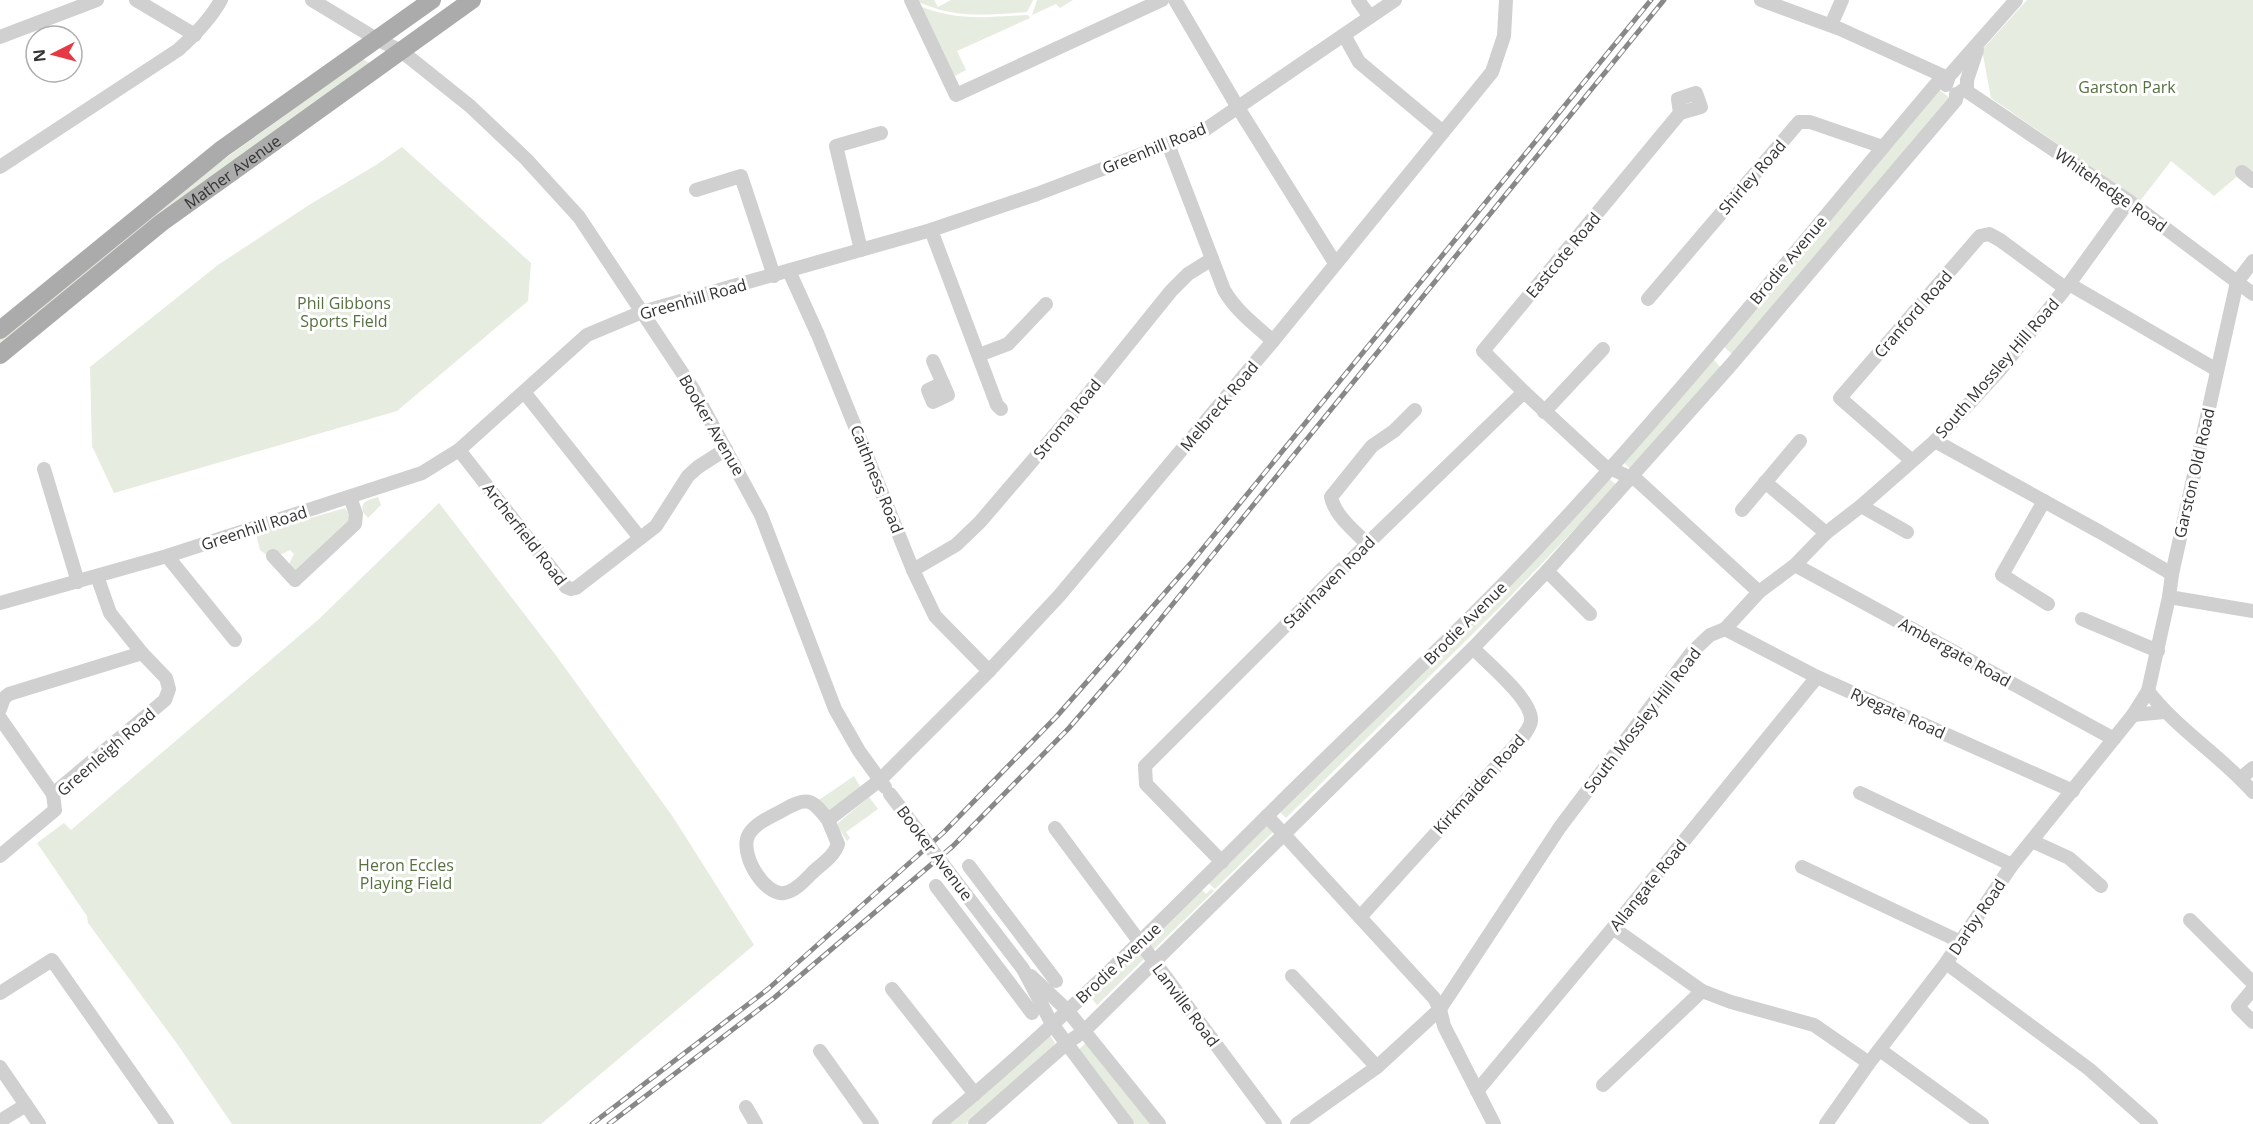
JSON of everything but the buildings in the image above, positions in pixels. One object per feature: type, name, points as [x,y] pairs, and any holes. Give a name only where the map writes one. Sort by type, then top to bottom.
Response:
[{"type":"main road","name":"Mather Avenue","points":[[0,330],[222,149],[432,0]]},
{"type":"main road","name":"Mather Avenue","points":[[0,356],[160,223],[472,0]]},
{"type":"street","points":[[0,37],[98,0]]},
{"type":"street","points":[[136,0],[195,35]]},
{"type":"street","points":[[0,167],[178,50],[214,13],[221,0]]},
{"type":"street","name":"Booker Avenue","points":[[312,0],[378,40],[400,50],[470,106],[526,159],[579,217],[688,382],[761,515],[835,709],[859,752],[1023,969],[1052,1024],[1127,1124]]},
{"type":"street","points":[[911,0],[956,95],[1162,0]]},
{"type":"street","points":[[1175,0],[1237,106],[1335,263]]},
{"type":"street","points":[[1358,0],[1370,17]]},
{"type":"street","name":"Greenhill Road","points":[[0,603],[167,556],[423,473],[459,450],[587,335],[642,312],[931,230],[1037,194],[1206,129],[1395,0]]},
{"type":"street","name":"Melbreck Road","points":[[828,820],[880,780],[989,671],[1059,596],[1273,341],[1492,72],[1504,36],[1506,0]]},
{"type":"street","points":[[1761,0],[1831,26],[1949,78]]},
{"type":"street","points":[[1831,26],[1842,0]]},
{"type":"street","name":"Brodie Avenue","points":[[939,1124],[1140,943],[1459,630],[1533,554],[1713,350],[1937,83],[1949,78],[2016,0]]},
{"type":"street","points":[[1344,35],[1359,62],[1443,132]]},
{"type":"street","name":"Brodie Avenue","points":[[975,1124],[1066,1043],[1083,1032],[1473,648],[1547,571],[1731,366],[1956,100],[1963,88],[1978,45]]},
{"type":"street","name":"Whitehedge Road","points":[[1949,78],[1962,74],[1963,88],[2129,201],[2253,294]]},
{"type":"street","name":"Eastcote Road","points":[[1524,392],[1483,351],[1680,113]]},
{"type":"street","name":"Shirley Road","points":[[1648,299],[1799,122],[1810,122],[1883,147]]},
{"type":"street","points":[[861,250],[836,146],[881,133]]},
{"type":"street","points":[[1168,144],[1231,302],[1273,341]]},
{"type":"street","points":[[696,190],[741,176],[774,276]]},
{"type":"street","name":"South Mossley Hill Road","points":[[1297,1124],[1377,1067],[1440,1009],[1560,828],[1692,652],[1710,635],[1725,629],[1759,592],[1795,565],[1826,532],[1861,506],[1935,441],[1999,371],[2067,286],[2129,201]]},
{"type":"street","points":[[931,230],[997,405],[1001,409]]},
{"type":"street","name":"Cranford Road","points":[[1911,460],[1840,398],[1980,236],[1989,234],[2000,240],[2067,286]]},
{"type":"street","name":"Stroma Road","points":[[913,570],[956,545],[980,522],[1063,425],[1171,291],[1188,274],[1212,259]]},
{"type":"street","name":"Garston Old Road","points":[[2133,715],[2148,691],[2158,651],[2172,574],[2236,282],[2253,261]]},
{"type":"street","name":"Caithness Road","points":[[789,271],[818,335],[913,570],[935,616],[989,671]]},
{"type":"street","points":[[2067,286],[2217,370]]},
{"type":"street","points":[[979,356],[1008,344],[1046,304]]},
{"type":"street","points":[[1544,412],[1603,348]]},
{"type":"street","points":[[1713,350],[1731,366]]},
{"type":"street","points":[[933,361],[943,383]]},
{"type":"street","points":[[524,392],[640,538]]},
{"type":"street","points":[[1524,392],[1599,462],[1638,481],[1759,592]]},
{"type":"street","name":"Stairhaven Road","points":[[1222,862],[1146,784],[1145,766],[1367,544],[1524,392]]},
{"type":"street","points":[[1367,544],[1338,513],[1331,497],[1372,446],[1394,431],[1408,412]]},
{"type":"street","points":[[1742,510],[1800,441]]},
{"type":"street","points":[[1935,441],[2172,574]]},
{"type":"street","name":"Archerfield Road","points":[[459,450],[568,589],[576,588],[656,526],[666,514],[688,476],[726,449]]},
{"type":"street","points":[[44,469],[78,582]]},
{"type":"street","points":[[1765,482],[1826,532]]},
{"type":"street","points":[[281,558],[296,580],[356,520],[350,497]]},
{"type":"street","points":[[2044,501],[2002,575],[2048,604]]},
{"type":"street","points":[[1861,506],[1906,532]]},
{"type":"street","points":[[167,556],[235,640]]},
{"type":"street","name":"Ambergate Road","points":[[1795,565],[2114,739]]},
{"type":"street","points":[[1547,571],[1590,614]]},
{"type":"street","name":"Greenleigh Road","points":[[0,856],[55,810],[53,794],[165,700],[169,689],[166,678],[142,653],[110,613],[97,576]]},
{"type":"street","points":[[2169,597],[2253,611]]},
{"type":"street","points":[[2082,619],[2158,651]]},
{"type":"street","name":"Ryegate Road","points":[[1725,629],[1817,677],[2073,791]]},
{"type":"street","name":"Kirkmaiden Road","points":[[1361,916],[1522,738],[1532,723],[1530,710],[1520,696],[1473,648]]},
{"type":"street","points":[[0,709],[4,698],[9,694],[142,653]]},
{"type":"street","name":"Allangate Road","points":[[1477,1091],[1817,677]]},
{"type":"street","points":[[2148,691],[2164,712],[2241,778],[2253,792]]},
{"type":"street","points":[[2133,715],[2164,712]]},
{"type":"street","name":"Darby Road","points":[[1826,1124],[1869,1063],[1946,963],[2012,865],[2133,715]]},
{"type":"street","points":[[0,718],[53,794]]},
{"type":"street","points":[[2241,778],[2253,768]]},
{"type":"street","points":[[1860,793],[2012,865]]},
{"type":"street","points":[[801,802],[812,802],[828,820],[838,843],[832,855],[790,891],[778,893],[768,889],[746,854],[746,843],[750,833],[758,825],[801,802]]},
{"type":"street","points":[[1267,816],[1361,916],[1434,999],[1440,1009],[1444,1026],[1492,1123]]},
{"type":"street","name":"Lanville Road","points":[[1055,828],[1275,1124]]},
{"type":"street","points":[[2032,842],[2069,858],[2101,886]]},
{"type":"street","name":"Booker Avenue","points":[[969,866],[1056,981]]},
{"type":"street","points":[[1802,867],[1961,942]]},
{"type":"street","name":"Booker Avenue","points":[[936,886],[1029,1009],[1038,996]]},
{"type":"street","points":[[2190,920],[2253,983]]},
{"type":"street","points":[[984,949],[1014,926]]},
{"type":"street","points":[[1613,928],[1702,991],[1731,1002],[1814,1025],[1869,1063]]},
{"type":"street","points":[[0,993],[51,960],[166,1124]]},
{"type":"street","points":[[1946,963],[2089,1069],[2151,1124]]},
{"type":"street","name":"Booker Avenue","points":[[1023,969],[1067,1010],[1159,1124]]},
{"type":"street","points":[[1292,976],[1377,1067]]},
{"type":"street","points":[[892,989],[975,1094]]},
{"type":"street","points":[[2253,989],[2238,1007],[2253,1022]]},
{"type":"street","points":[[1603,1085],[1702,991]]},
{"type":"street","points":[[1880,1050],[1982,1124]]},
{"type":"street","points":[[820,1051],[873,1124]]},
{"type":"street","points":[[0,1067],[39,1124]]},
{"type":"street","points":[[0,1122],[26,1105]]},
{"type":"street","points":[[746,1107],[756,1124]]},
{"type":"green space","points":[[914,0],[934,0],[938,7],[951,0],[1033,0],[1027,12],[983,15],[942,10]]},
{"type":"green space","points":[[1037,0],[1073,0],[1060,8],[1056,4],[1032,15]]},
{"type":"green space","name":"Garston Park","points":[[2027,0],[2253,0],[2253,183],[2240,174],[2214,196],[2171,161],[2140,201],[1991,98],[1982,50]]},
{"type":"green space","points":[[915,4],[957,16],[1028,15],[1030,18],[957,51],[966,70],[951,78]]},
{"type":"green space","points":[[363,59],[374,66],[0,352],[0,336],[176,194]]},
{"type":"green space","points":[[1937,88],[1950,98],[1733,355],[1723,346]]},
{"type":"green space","name":"Phil Gibbons Sports Field","points":[[402,147],[531,263],[528,301],[397,411],[114,493],[92,446],[90,367],[218,265]]},
{"type":"green space","points":[[1713,359],[1722,369],[1632,470],[1624,463]]},
{"type":"green space","points":[[1608,478],[1617,485],[1505,602],[1286,818],[1278,810]]},
{"type":"green space","points":[[378,497],[381,505],[368,518],[363,512],[363,505]]},
{"type":"green space","name":"Heron Eccles Playing Field","points":[[439,503],[555,654],[673,817],[754,945],[541,1124],[232,1124],[178,1045],[88,923],[87,916],[37,843],[64,823],[71,830],[319,619]]},
{"type":"green space","points":[[345,508],[349,514],[349,522],[295,572],[289,564],[294,554],[290,550],[268,556],[260,550],[256,534]]},
{"type":"green space","points":[[854,776],[861,788],[829,811],[819,800]]},
{"type":"green space","points":[[869,797],[878,809],[846,832],[850,838],[847,841],[837,826],[838,823]]},
{"type":"green space","points":[[1265,822],[1274,831],[1215,889],[1206,881]]},
{"type":"green space","points":[[1211,889],[1214,891],[1152,951],[1147,939],[1202,890],[1206,894]]},
{"type":"green space","points":[[1138,948],[1144,959],[1097,1005],[1089,995]]},
{"type":"green space","points":[[1049,1034],[1055,1043],[1052,1048],[966,1124],[948,1124]]},
{"type":"green space","points":[[1087,1042],[1151,1124],[1135,1124],[1078,1050]]},
{"type":"railway","points":[[592,1124],[768,989],[943,833],[1057,716],[1191,563],[1651,0]]},
{"type":"railway","points":[[609,1124],[774,998],[953,846],[1069,728],[1120,669],[1664,0]]}]
